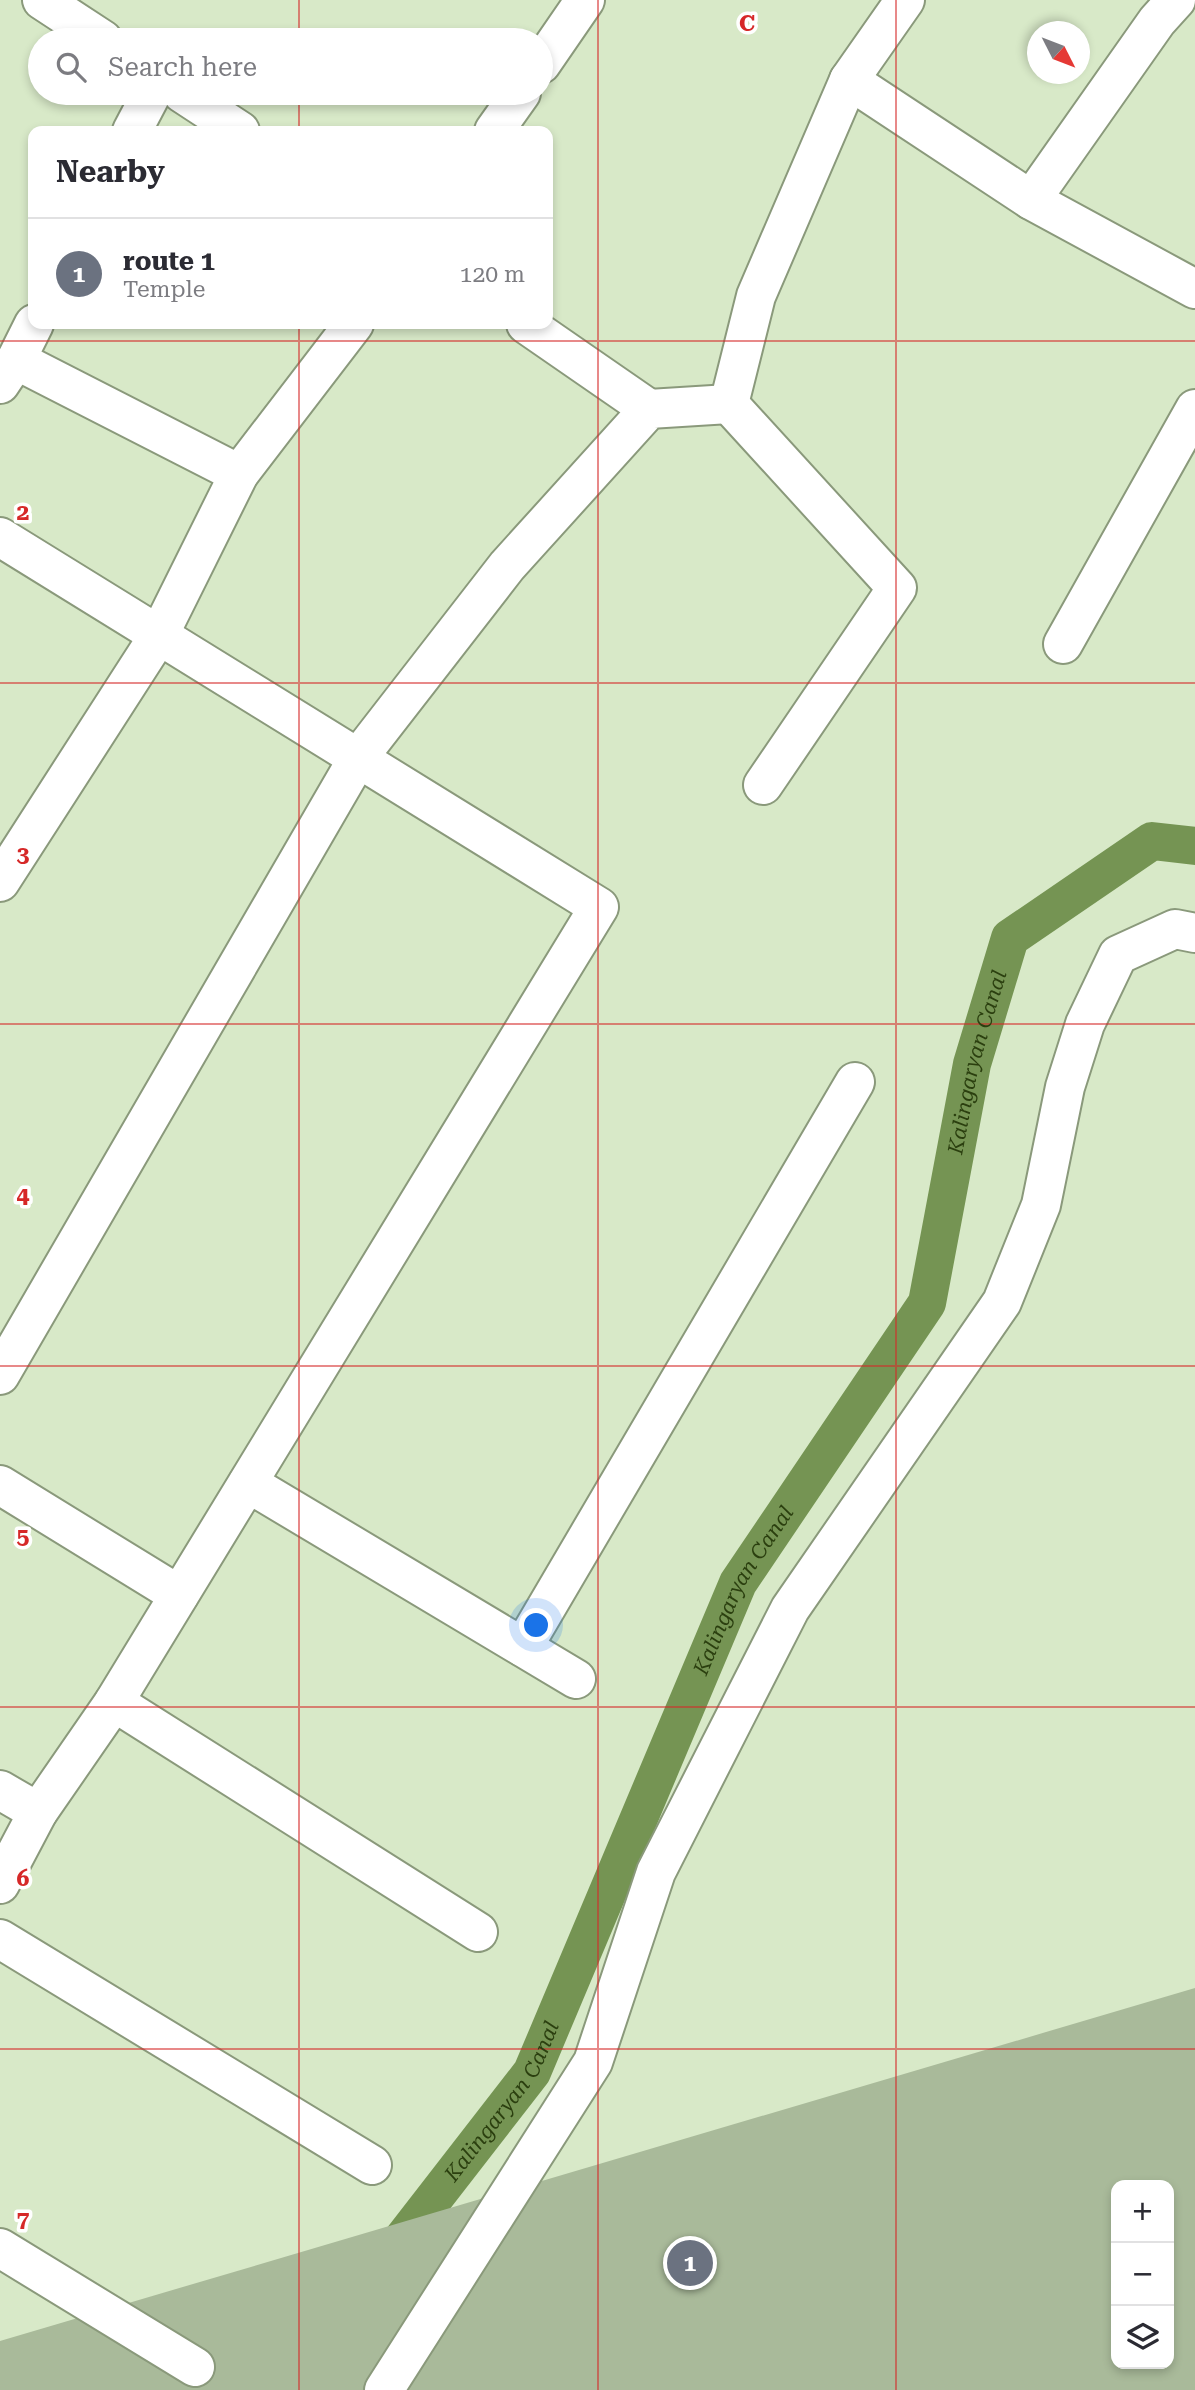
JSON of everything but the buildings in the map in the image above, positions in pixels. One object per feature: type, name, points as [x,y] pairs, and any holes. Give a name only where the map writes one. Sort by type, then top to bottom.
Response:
[{"type":"street","points":[[42,0],[85,28]]},
{"type":"street","points":[[729,404],[756,296],[849,80],[905,0]]},
{"type":"street","points":[[1031,200],[1157,21],[1176,0]]},
{"type":"street","points":[[553,40],[571,5]]},
{"type":"street","points":[[849,80],[1031,200],[1195,289]]},
{"type":"street","points":[[135,126],[146,105]]},
{"type":"street","points":[[200,105],[232,126]]},
{"type":"street","points":[[498,126],[512,105]]},
{"type":"street","points":[[31,329],[8,372],[239,474]]},
{"type":"street","points":[[0,882],[159,635],[239,474],[350,329]]},
{"type":"street","points":[[533,329],[649,408],[729,404]]},
{"type":"street","points":[[729,404],[897,588],[763,786]]},
{"type":"street","points":[[0,1375],[358,758],[507,566],[649,408]]},
{"type":"street","points":[[1063,644],[1195,409]]},
{"type":"street","points":[[0,537],[599,907],[114,1703],[38,1812],[0,1885]]},
{"type":"street","points":[[384,2390],[593,2062],[656,1872],[790,1609],[1002,1302],[1041,1205],[1065,1087],[1085,1024],[1118,955],[1175,929],[1195,933]]},
{"type":"street","points":[[523,1647],[855,1082]]},
{"type":"street","points":[[248,1483],[576,1679]]},
{"type":"street","points":[[0,1485],[179,1595]]},
{"type":"street","points":[[114,1703],[478,1932]]},
{"type":"street","points":[[0,1790],[38,1812]]},
{"type":"street","points":[[0,1939],[373,2165]]},
{"type":"street","points":[[0,2248],[195,2367]]},
{"type":"waterway","name":"Kalingaryan Canal","points":[[387,2259],[532,2072],[738,1583],[927,1303],[972,1064],[1010,938],[1152,841],[1195,846]]},
{"type":"place","name":"route 1","points":[[690,2263]]}]
